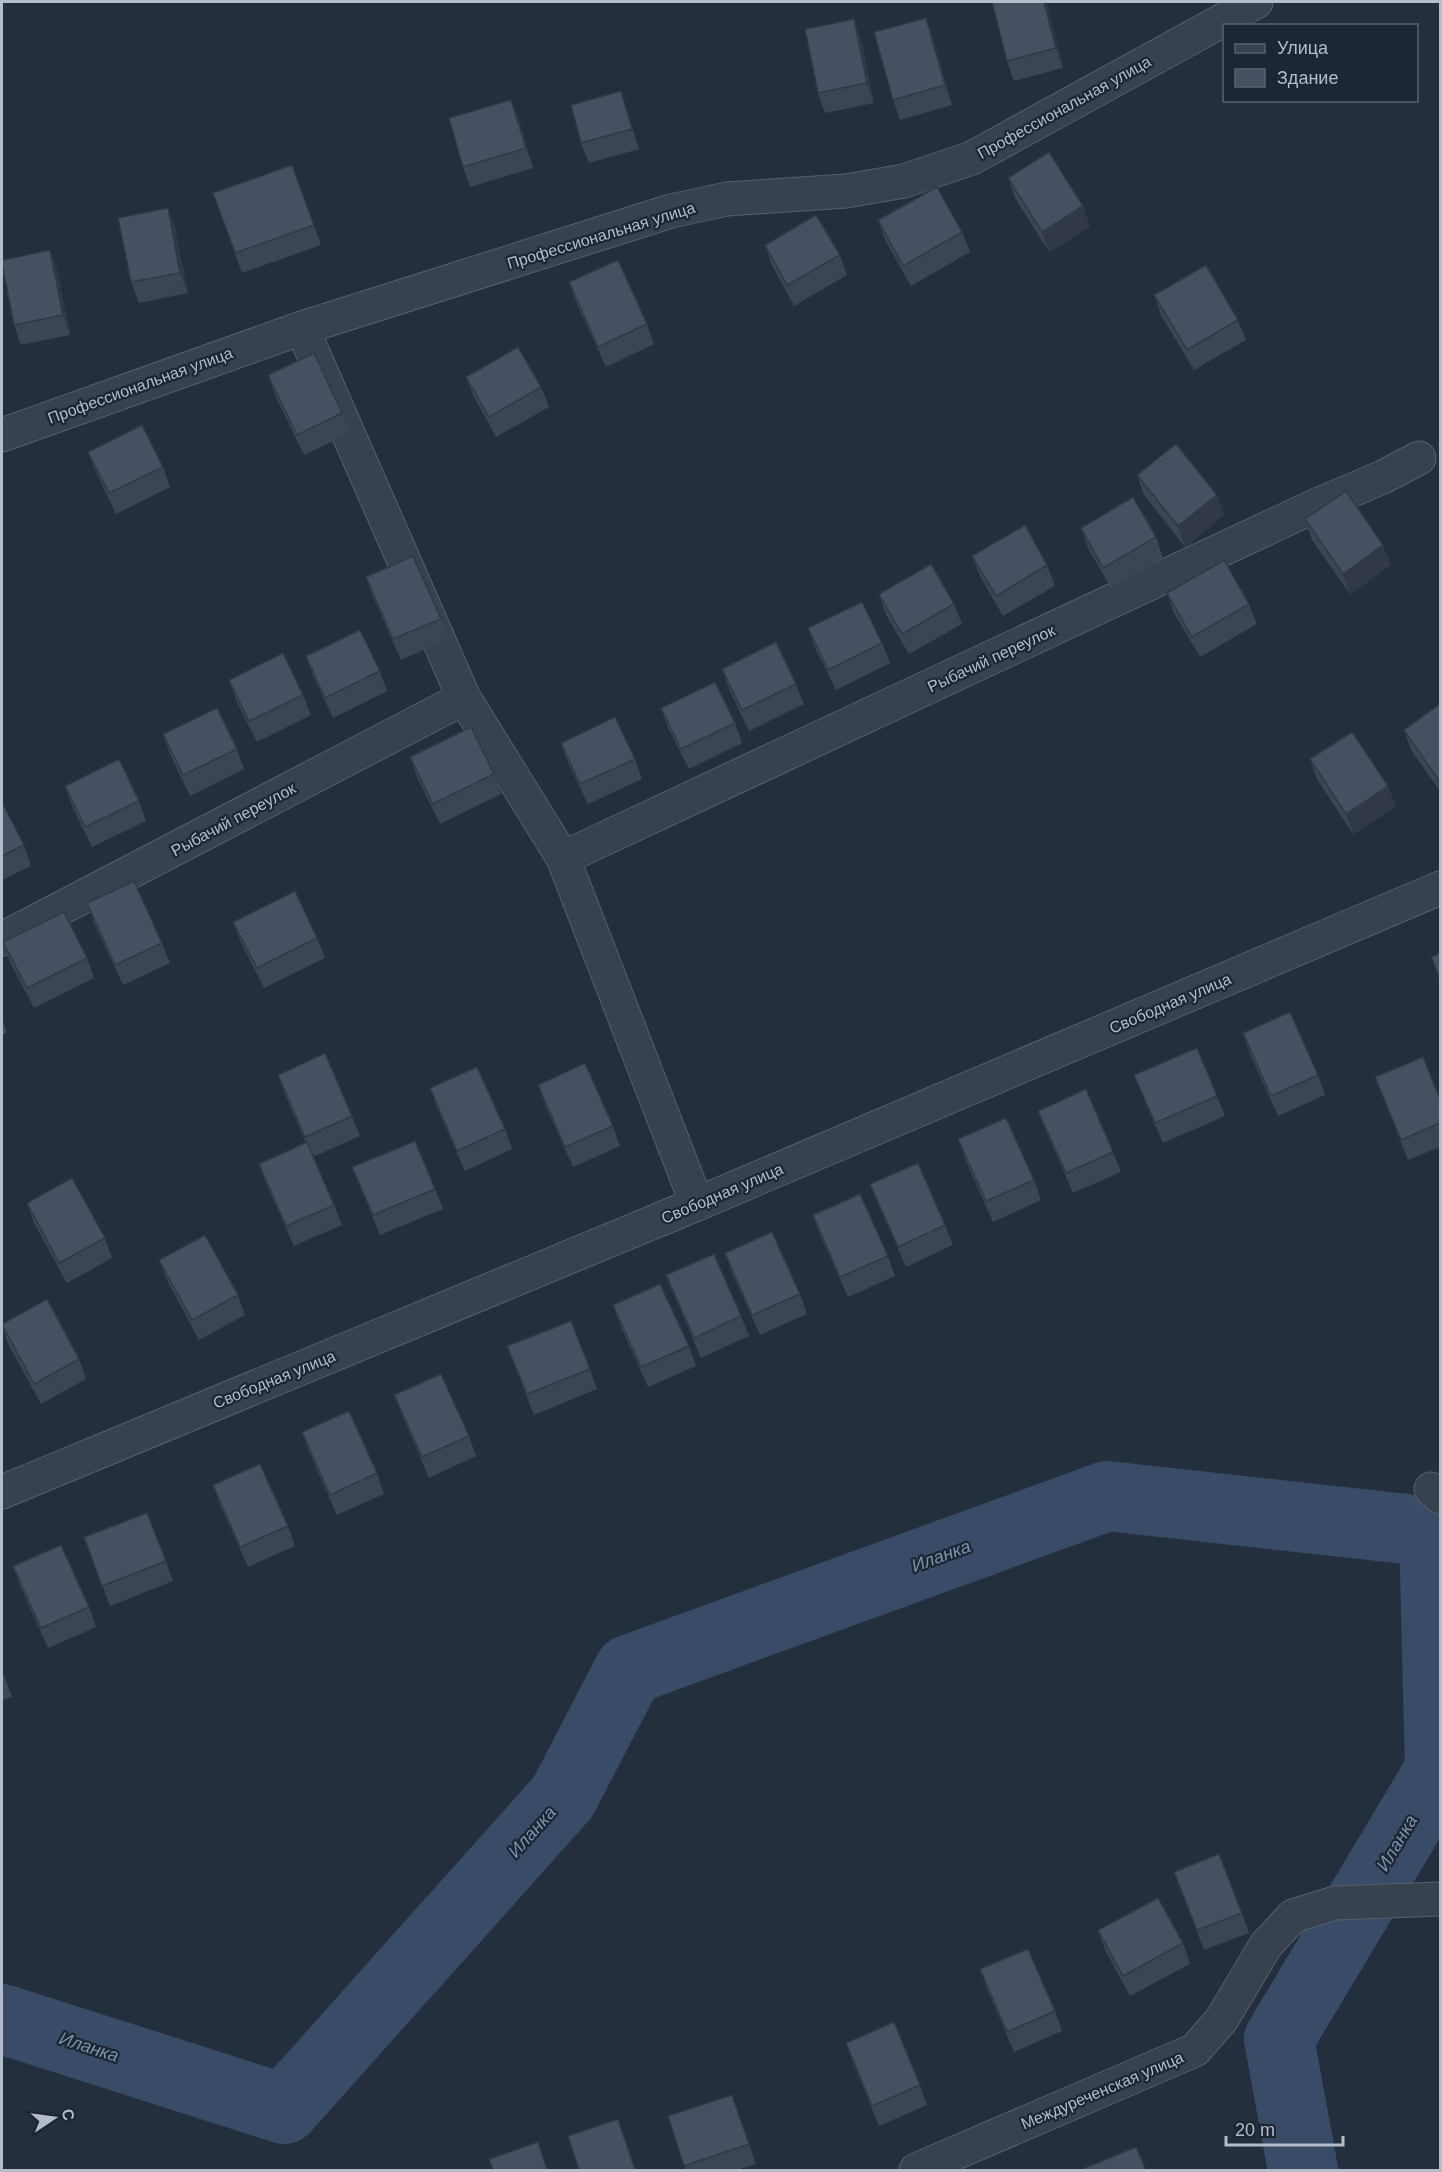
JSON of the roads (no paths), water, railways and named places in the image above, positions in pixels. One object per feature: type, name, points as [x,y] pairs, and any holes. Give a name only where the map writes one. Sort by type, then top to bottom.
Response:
[{"type":"street","name":"Профессиональная улица","points":[[2,435],[302,328],[671,211],[727,200],[846,191],[904,181],[972,158],[1256,2]]},
{"type":"street","points":[[302,328],[464,698],[563,858],[698,1204]]},
{"type":"street","name":"Рыбачий переулок","points":[[563,858],[1306,510],[1383,477],[1419,458]]},
{"type":"street","name":"Рыбачий переулок","points":[[2,939],[464,698]]},
{"type":"street","name":"Свободная улица","points":[[2,1492],[698,1204],[1440,888]]},
{"type":"street","name":"Междуреченская улица","points":[[916,2170],[1195,2050],[1222,2019],[1266,1944],[1293,1916],[1335,1903],[1429,1900]]},
{"type":"waterway","name":"Иланка","points":[[2,2019],[284,2109],[563,1797],[629,1670],[1107,1496],[1434,1532],[1440,1770],[1279,2039],[1303,2170]]}]
